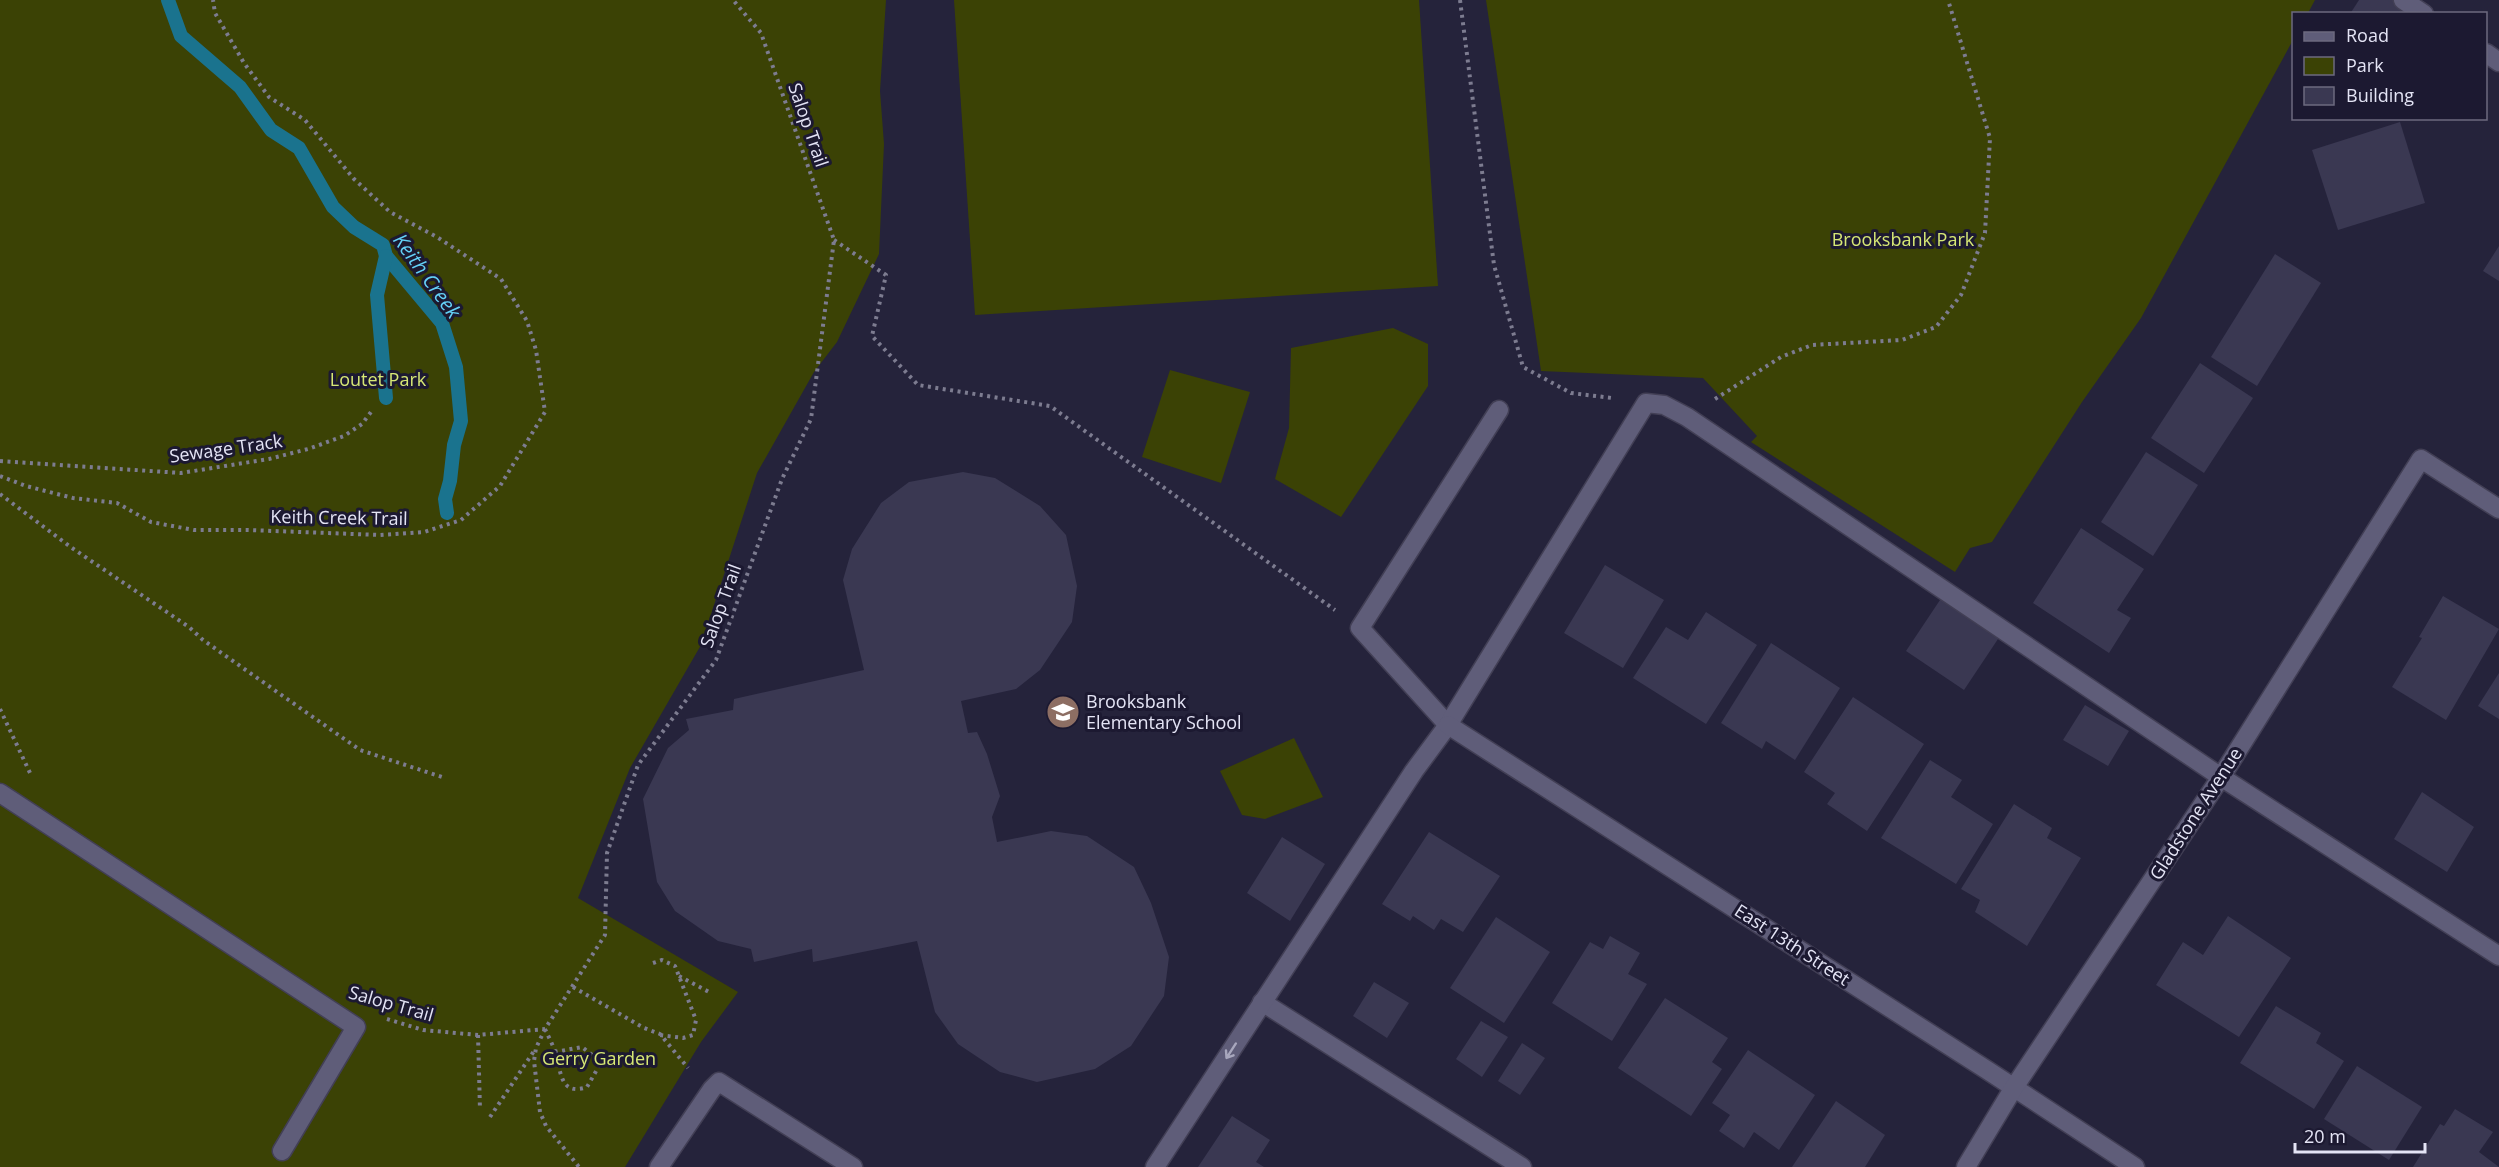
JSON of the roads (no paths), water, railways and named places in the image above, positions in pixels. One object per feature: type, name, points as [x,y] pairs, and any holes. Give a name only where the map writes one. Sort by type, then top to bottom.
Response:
[{"type":"street","points":[[2403,0],[2421,12]]},
{"type":"street","points":[[1155,1167],[1414,771],[1448,724],[1646,403],[1664,405],[1687,417],[2221,777],[2499,956]]},
{"type":"street","name":"East 13th Street","points":[[1499,410],[1360,628],[1448,724],[1988,1070],[2013,1089],[2135,1167]]},
{"type":"street","name":"Gladstone Avenue","points":[[1966,1167],[2013,1089],[2221,777],[2421,459],[2499,509]]},
{"type":"street","points":[[0,793],[356,1027],[282,1150]]},
{"type":"street","points":[[1262,1002],[1522,1167]]},
{"type":"street","points":[[659,1167],[716,1086],[853,1167]]},
{"type":"waterway","name":"Keith Creek","points":[[168,0],[181,36],[240,87],[271,130],[299,148],[333,207],[354,227],[383,245],[386,256],[442,323],[456,367],[461,421],[454,445],[450,481],[445,499],[447,513]]},
{"type":"waterway","points":[[386,256],[377,295],[386,398]]},
{"type":"place","name":"Brooksbank Elementary School","points":[[1063,712]]},
{"type":"park label","name":"Brooksbank Park","points":[[1903,240]]},
{"type":"park label","name":"Loutet Park","points":[[378,380]]},
{"type":"park label","name":"Gerry Garden","points":[[599,1059]]}]
